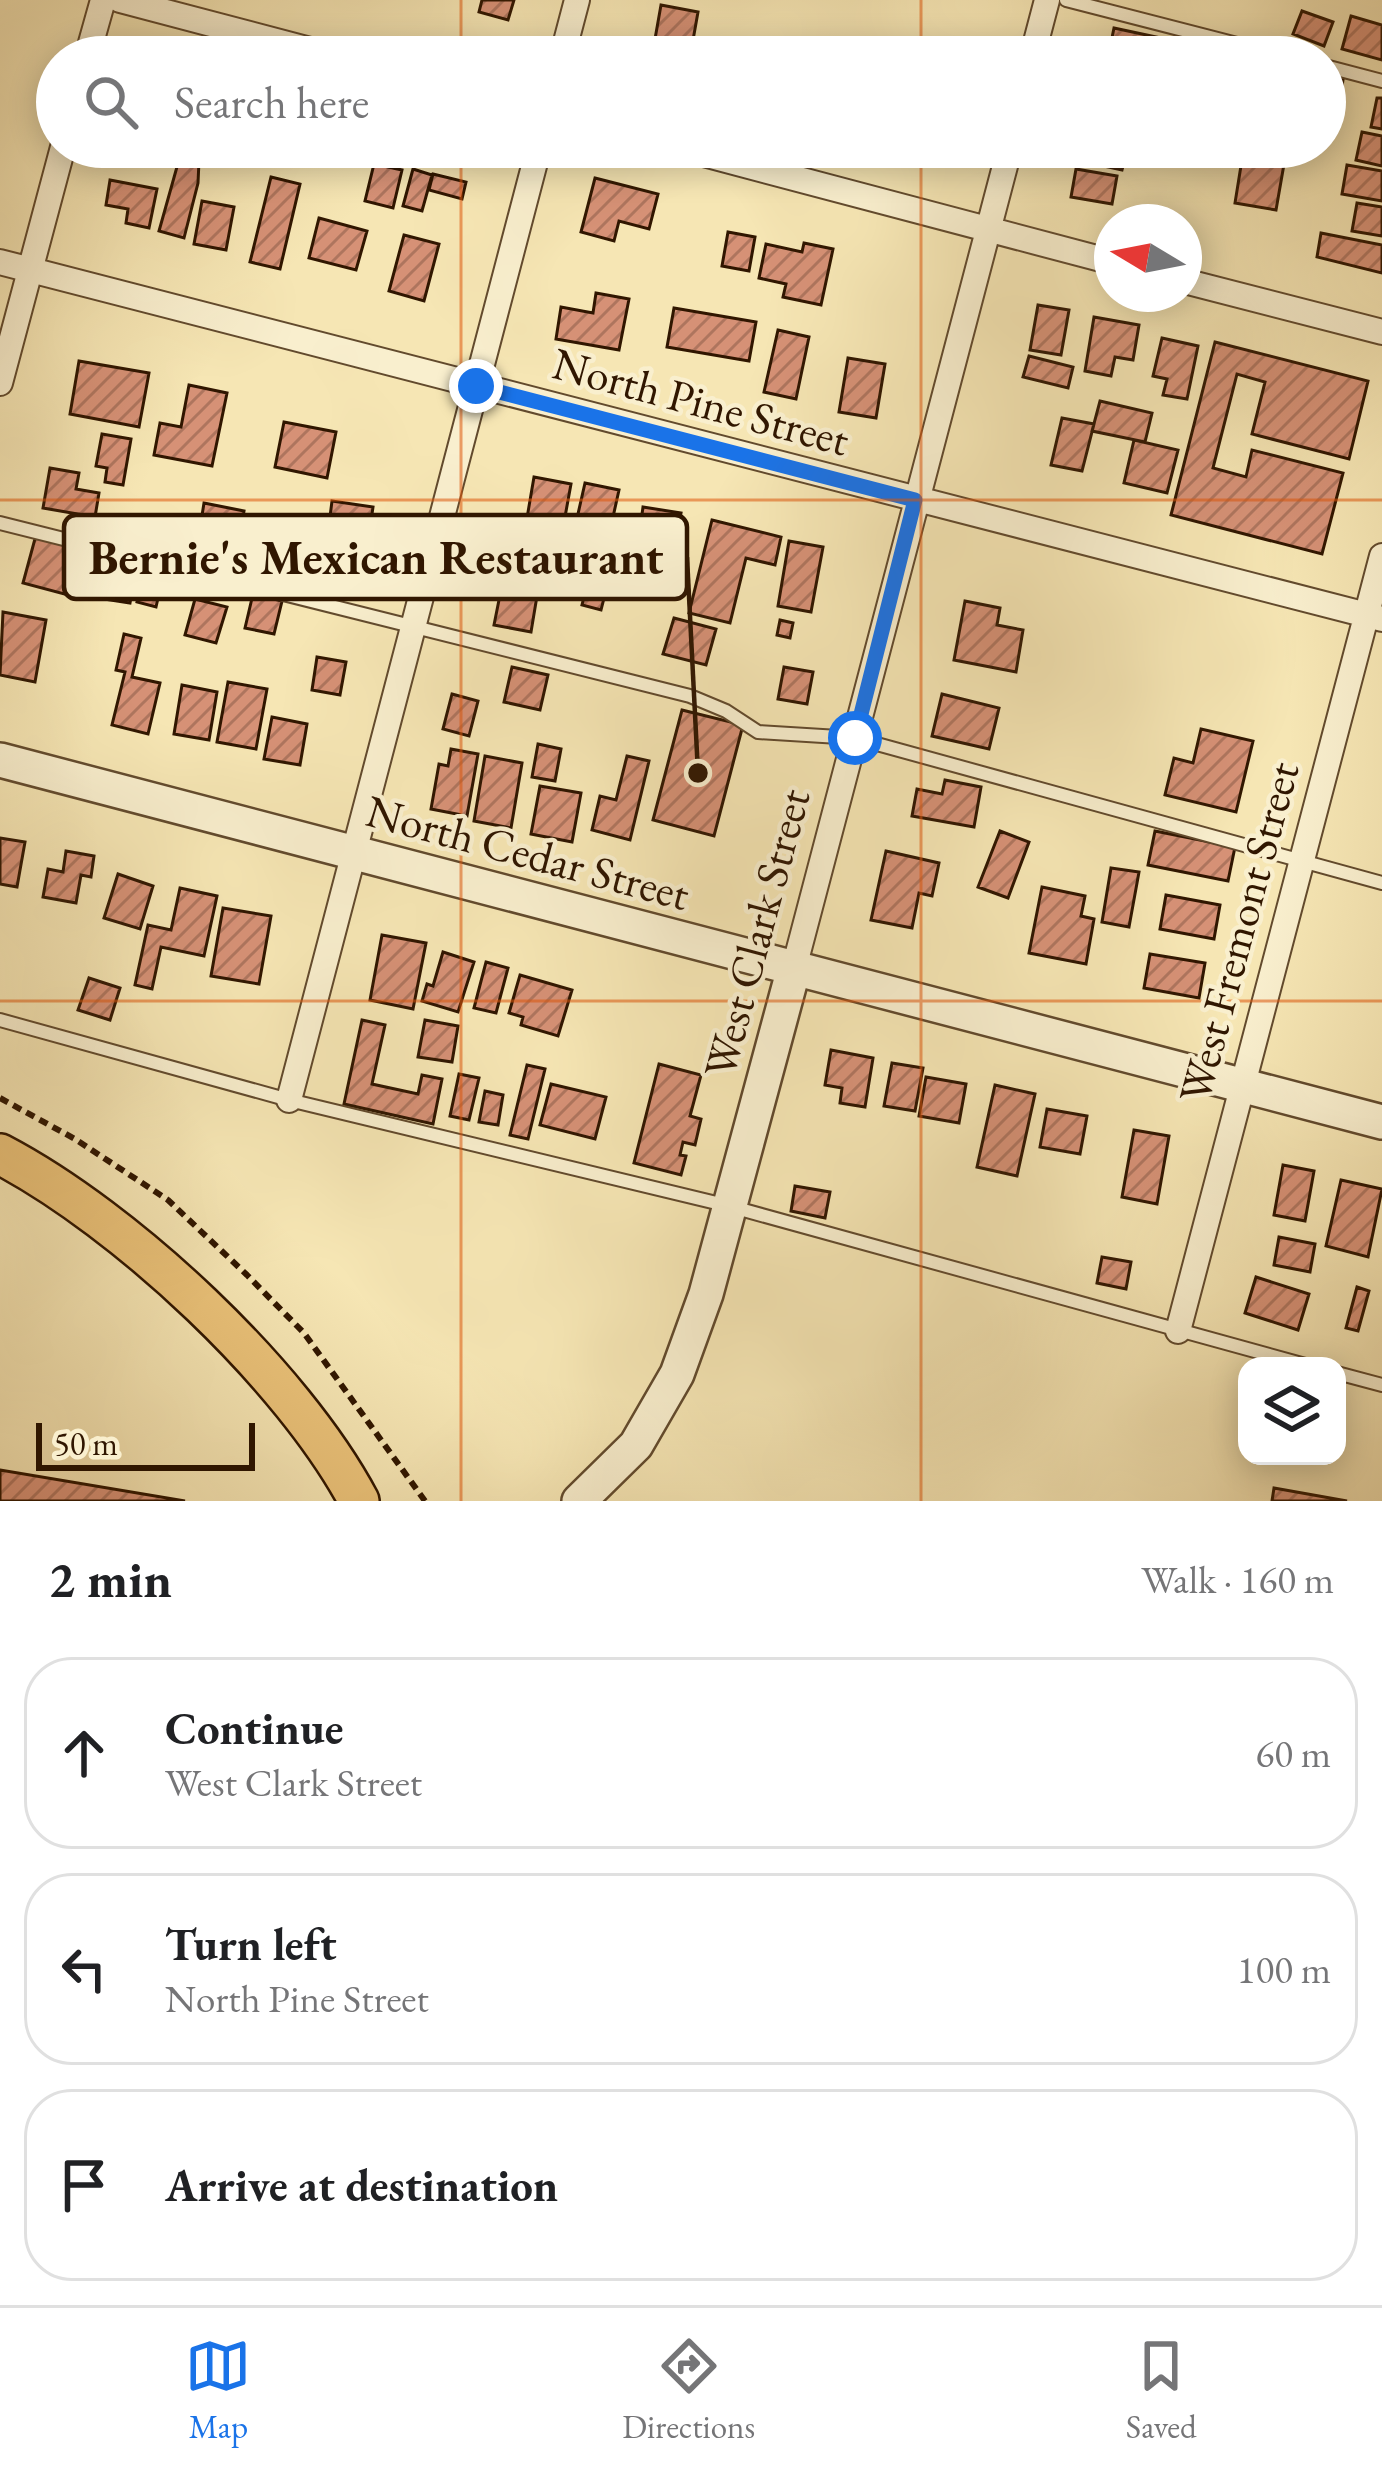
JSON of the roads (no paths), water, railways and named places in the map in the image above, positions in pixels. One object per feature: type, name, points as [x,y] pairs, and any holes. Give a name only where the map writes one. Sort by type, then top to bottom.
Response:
[{"type":"main road","points":[[0,1154],[50,1180],[115,1227],[199,1305],[276,1385],[359,1501]]},
{"type":"street","points":[[93,36],[103,0]]},
{"type":"street","points":[[120,0],[257,36]]},
{"type":"street","points":[[568,36],[577,0]]},
{"type":"street","points":[[1038,36],[1047,0]]},
{"type":"street","points":[[0,383],[57,168]]},
{"type":"street","points":[[289,1100],[533,168]]},
{"type":"street","points":[[756,168],[1094,257]]},
{"type":"street","name":"West Clark Street","points":[[579,1501],[636,1445],[658,1411],[706,1294],[1004,168]]},
{"type":"street","name":"North Pine Street","points":[[0,262],[1374,617]]},
{"type":"street","points":[[1202,286],[1382,332]]},
{"type":"street","name":"West Fremont Street","points":[[1178,1331],[1300,862],[1374,617],[1382,556]]},
{"type":"street","name":"North Cedar Street","points":[[0,760],[1382,1122]]},
{"type":"lane","points":[[1066,0],[1206,36]]},
{"type":"lane","points":[[1346,71],[1382,80]]},
{"type":"lane","points":[[0,524],[690,696],[758,732],[855,738],[1382,884]]},
{"type":"lane","points":[[0,1020],[289,1100],[729,1206],[1275,1357]]},
{"type":"lane","points":[[1346,1375],[1382,1385]]},
{"type":"place","name":"Bernie's Mexican Restaurant","points":[[698,773]]}]
